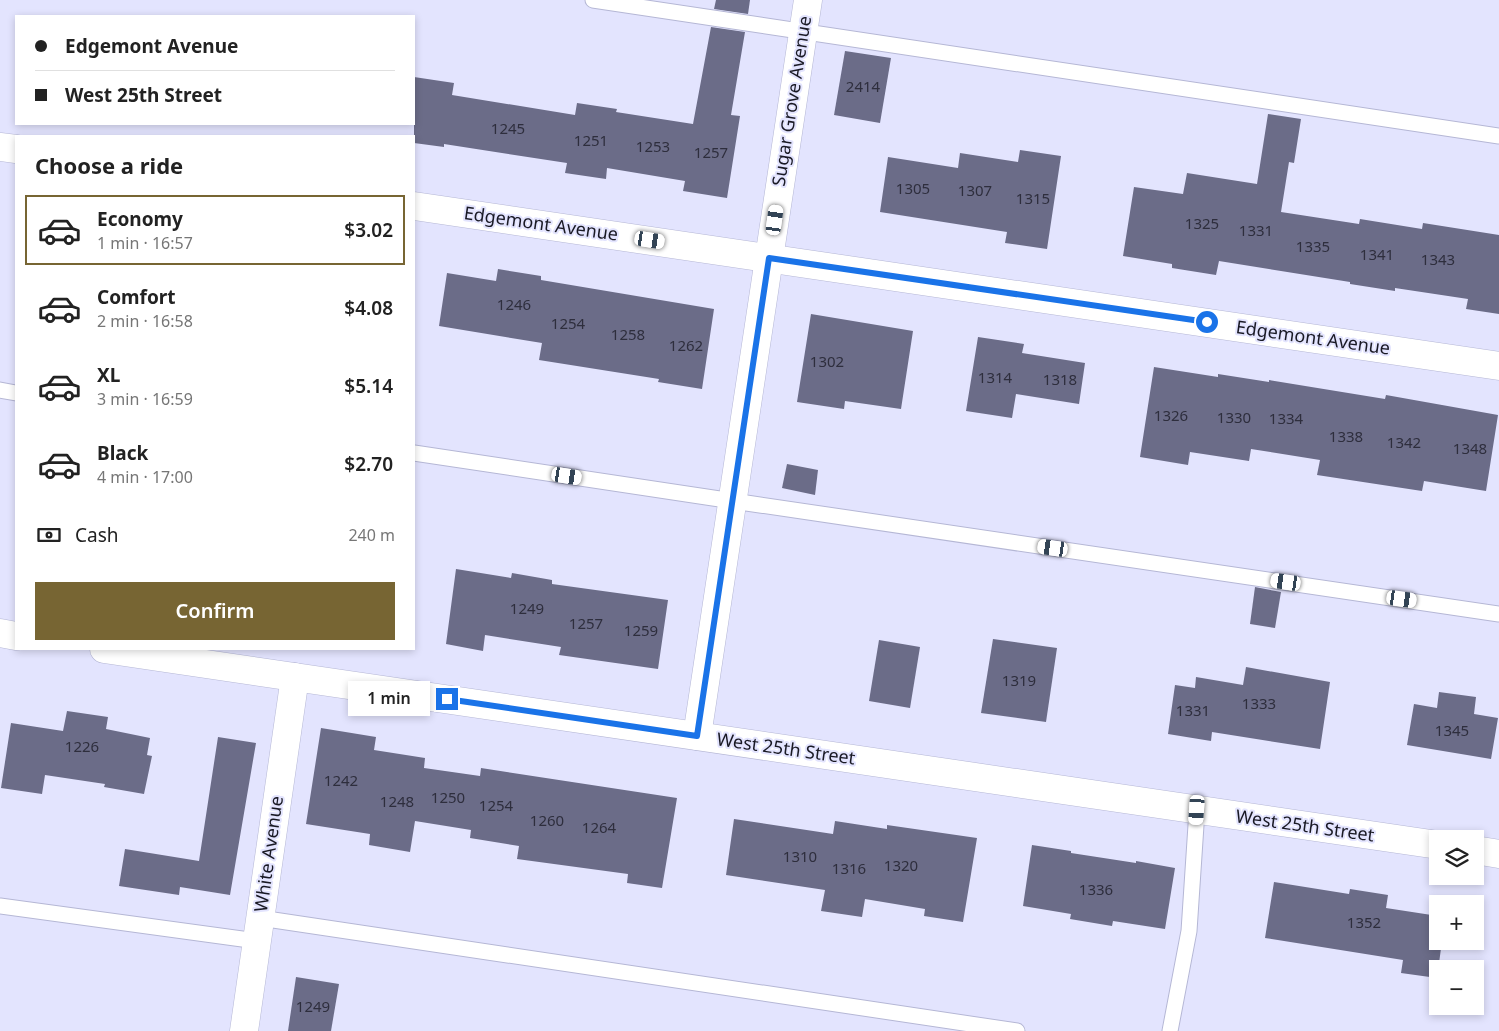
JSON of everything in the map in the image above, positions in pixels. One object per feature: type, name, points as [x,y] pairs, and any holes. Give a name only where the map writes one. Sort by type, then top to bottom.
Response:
[{"type":"street","name":"Sugar Grove Avenue","points":[[697,736],[808,0]]},
{"type":"street","points":[[0,147],[15,149]]},
{"type":"street","name":"Edgemont Avenue","points":[[415,206],[1499,366]]},
{"type":"street","points":[[0,633],[15,636]]},
{"type":"street","name":"West 25th Street","points":[[111,650],[1429,844]]},
{"type":"street","name":"White Avenue","points":[[244,1031],[295,677]]},
{"type":"street","points":[[1484,852],[1499,854]]},
{"type":"lane","points":[[593,0],[1499,136]]},
{"type":"lane","points":[[0,390],[15,393]]},
{"type":"lane","points":[[415,453],[733,502],[1499,614]]},
{"type":"lane","points":[[1170,1031],[1189,931],[1197,810]]},
{"type":"lane","points":[[0,906],[258,930],[1017,1031]]},
{"type":"building","points":[[716,0],[750,0],[748,14],[714,9]]},
{"type":"building","points":[[711,27],[745,32],[731,115],[740,116],[727,198],[683,191],[685,181],[607,168],[606,179],[565,173],[567,163],[444,144],[444,147],[415,143],[415,77],[454,83],[452,95],[575,115],[577,103],[617,109],[616,112],[693,124]]},
{"type":"building","points":[[845,51],[891,58],[880,123],[834,115]]},
{"type":"building","points":[[1268,114],[1301,119],[1294,163],[1289,162],[1281,212],[1359,224],[1360,219],[1422,229],[1423,223],[1499,235],[1499,314],[1466,309],[1468,299],[1395,288],[1395,291],[1219,261],[1216,275],[1172,268],[1172,264],[1123,256],[1134,187],[1183,194],[1187,173],[1257,184]]},
{"type":"building","points":[[1020,150],[1061,156],[1047,249],[1005,243],[1007,232],[880,212],[888,157],[958,168],[960,153],[1018,162]]},
{"type":"building","points":[[498,269],[541,276],[541,280],[714,309],[702,389],[658,382],[659,379],[539,360],[542,343],[439,326],[447,273],[496,281]]},
{"type":"building","points":[[811,314],[913,331],[901,409],[845,401],[844,409],[797,402]]},
{"type":"building","points":[[978,337],[1024,344],[1022,353],[1085,363],[1079,404],[1016,394],[1012,418],[966,411]]},
{"type":"building","points":[[1154,367],[1218,377],[1218,374],[1269,382],[1269,380],[1385,399],[1386,395],[1498,415],[1486,491],[1424,481],[1422,491],[1317,475],[1320,460],[1251,449],[1249,461],[1190,452],[1188,465],[1140,457]]},
{"type":"building","points":[[787,464],[818,470],[815,495],[782,488]]},
{"type":"building","points":[[456,569],[511,578],[512,573],[552,580],[552,584],[668,600],[658,669],[559,655],[561,647],[485,635],[483,651],[446,644]]},
{"type":"building","points":[[1255,587],[1281,592],[1275,628],[1250,624]]},
{"type":"building","points":[[993,639],[1057,648],[1046,722],[981,713]]},
{"type":"building","points":[[879,640],[920,647],[910,708],[869,701]]},
{"type":"building","points":[[1246,667],[1330,682],[1320,749],[1212,732],[1211,741],[1168,734],[1175,685],[1195,688],[1196,677],[1243,685]]},
{"type":"building","points":[[1439,692],[1476,697],[1474,714],[1498,718],[1491,759],[1407,745],[1414,704],[1437,708]]},
{"type":"building","points":[[67,711],[108,717],[106,729],[150,738],[147,755],[152,756],[144,794],[104,787],[105,784],[45,775],[42,794],[1,788],[11,723],[63,731]]},
{"type":"building","points":[[321,728],[376,737],[374,750],[425,758],[424,768],[480,776],[481,768],[677,798],[662,888],[627,883],[628,874],[517,859],[519,846],[470,838],[471,830],[415,821],[410,852],[369,845],[370,834],[306,824]]},
{"type":"building","points":[[218,737],[256,743],[230,895],[180,887],[179,895],[119,886],[125,849],[199,861]]},
{"type":"building","points":[[734,819],[833,834],[835,821],[887,829],[887,825],[977,838],[963,922],[924,916],[925,909],[865,899],[862,917],[821,911],[825,890],[726,875]]},
{"type":"building","points":[[1032,845],[1071,851],[1071,853],[1175,868],[1165,929],[1113,921],[1112,926],[1070,919],[1071,914],[1023,906]]},
{"type":"building","points":[[1274,882],[1349,894],[1350,889],[1388,895],[1386,908],[1429,915],[1429,950],[1441,950],[1439,960],[1429,960],[1429,977],[1401,973],[1403,960],[1265,938]]},
{"type":"building","points":[[296,977],[339,984],[331,1031],[288,1031]]},
{"type":"route","points":[[447,699],[697,736],[769,258],[1207,322]]}]
